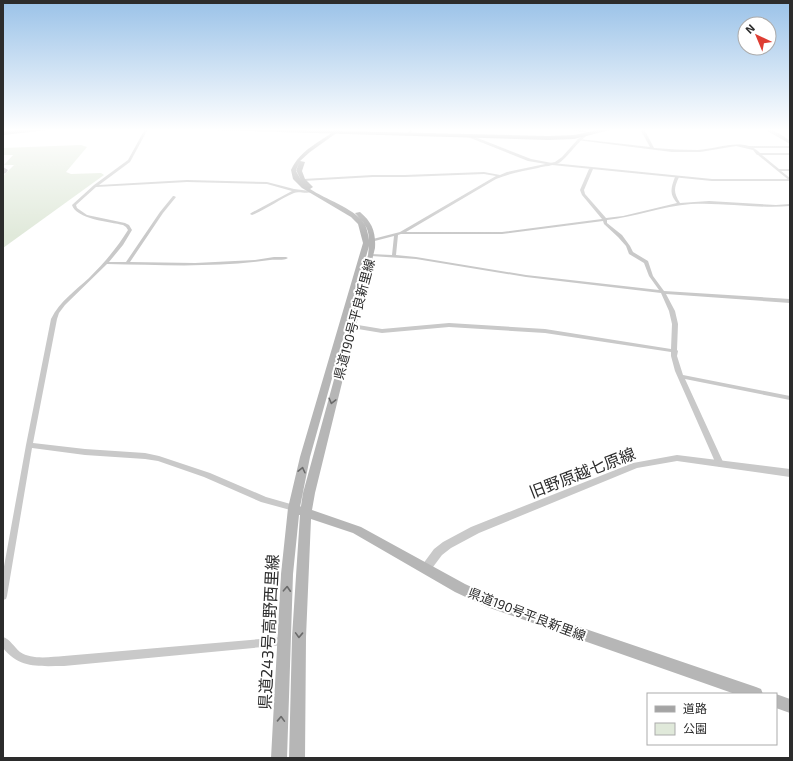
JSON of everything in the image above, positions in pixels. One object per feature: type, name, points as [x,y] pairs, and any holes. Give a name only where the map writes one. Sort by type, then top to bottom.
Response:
[{"type":"main road","name":"県道190号平良新里線","points":[[295,165],[293,174],[295,179],[310,192],[342,208],[360,222],[369,242],[371,255],[309,493],[300,510]]},
{"type":"main road","points":[[301,165],[299,171],[303,180]]},
{"type":"main road","name":"県道190号平良新里線","points":[[300,510],[305,457],[369,242],[371,230],[368,223],[349,207],[312,188],[303,180]]},
{"type":"main road","points":[[297,758],[300,510]]},
{"type":"main road","name":"県道190号平良新里線","points":[[300,510],[356,530],[460,588],[498,605],[753,693]]},
{"type":"main road","name":"県道243号高野西里線","points":[[279,758],[287,574],[300,510]]},
{"type":"main road","points":[[777,701],[790,706]]},
{"type":"street","points":[[3,596],[29,445],[57,311],[105,263],[130,230],[128,226],[124,224],[86,216],[76,209],[74,205],[95,186],[124,165]]},
{"type":"street","points":[[369,242],[401,234],[489,180],[550,165]]},
{"type":"street","points":[[556,165],[712,180],[790,180]]},
{"type":"street","points":[[772,165],[790,180]]},
{"type":"street","points":[[591,169],[582,190],[583,194],[604,218],[605,222],[620,236],[628,246],[631,254],[646,262],[651,276],[662,292],[674,318],[674,356],[678,371],[720,464]]},
{"type":"street","points":[[779,170],[790,170]]},
{"type":"street","points":[[303,180],[373,176],[484,173],[500,176]]},
{"type":"street","points":[[677,177],[672,190],[673,196],[679,204]]},
{"type":"street","points":[[95,186],[161,181],[210,181],[267,184],[276,185],[294,192],[310,192]]},
{"type":"street","points":[[252,214],[294,192]]},
{"type":"street","points":[[127,263],[143,242],[159,215],[174,197]]},
{"type":"street","points":[[401,234],[502,233],[639,214],[679,204],[709,202],[776,206],[790,205]]},
{"type":"street","points":[[394,256],[396,236]]},
{"type":"street","points":[[371,255],[416,258],[526,276],[662,292],[790,301]]},
{"type":"street","points":[[105,263],[195,264],[286,258]]},
{"type":"street","points":[[352,326],[382,331],[448,325],[545,331],[675,351]]},
{"type":"street","points":[[682,377],[790,398]]},
{"type":"street","points":[[29,445],[159,458],[207,475],[264,500],[300,510]]},
{"type":"street","name":"旧野原越七原線","points":[[426,568],[438,552],[447,545],[475,530],[636,466],[677,458],[790,473]]},
{"type":"street","points":[[3,641],[18,658],[28,662],[64,661],[284,641]]},
{"type":"green space","points":[[4,165],[72,165],[66,172],[71,174],[101,173],[104,175],[3,248],[3,176],[14,165]]}]
